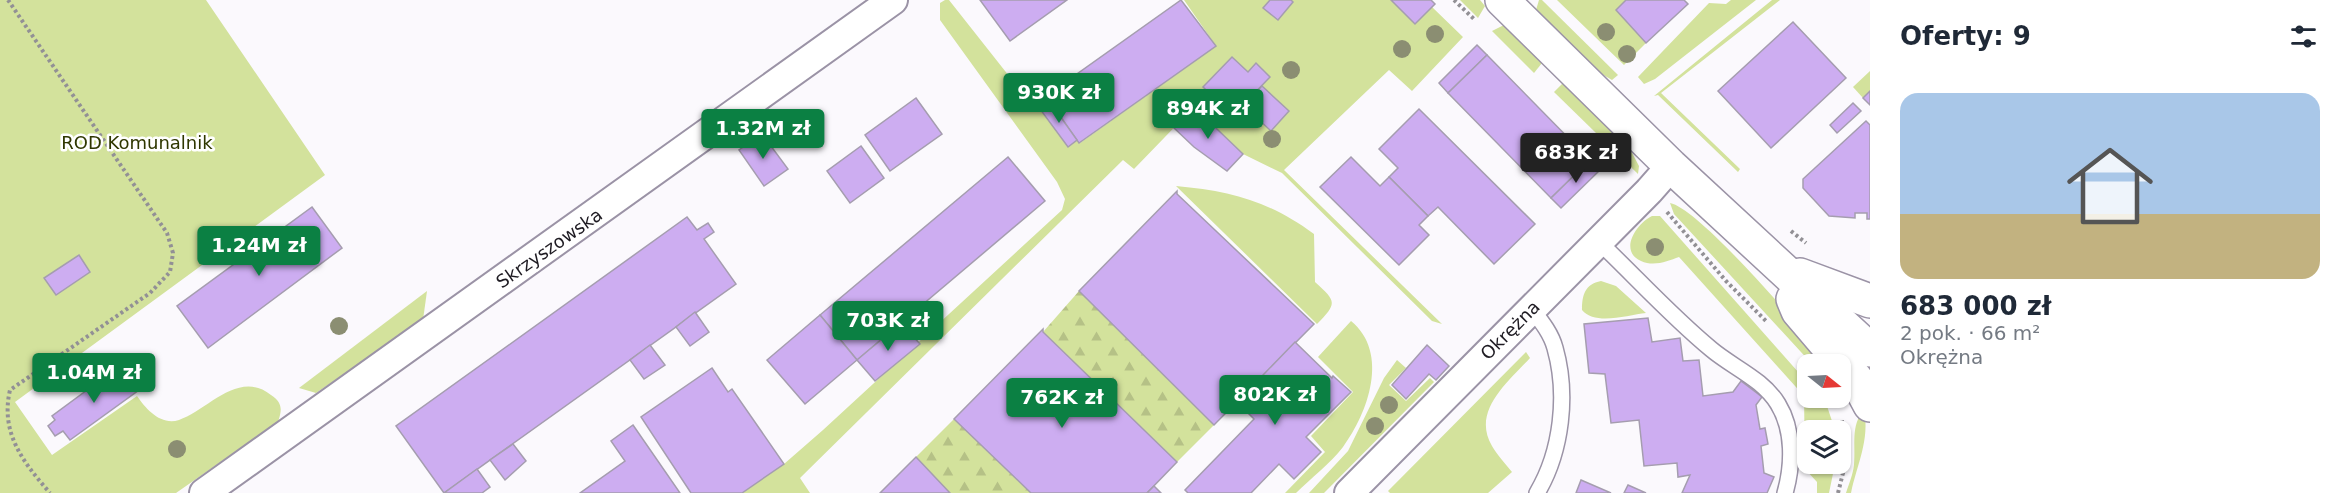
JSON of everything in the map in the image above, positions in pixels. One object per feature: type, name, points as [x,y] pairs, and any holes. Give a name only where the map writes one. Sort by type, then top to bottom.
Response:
[{"type":"street","name":"Skrzyszowska","points":[[204,493],[893,0]]},
{"type":"street","points":[[1502,0],[1671,166],[1870,350]]},
{"type":"street","name":"Okrężna","points":[[1359,489],[1671,166]]},
{"type":"street","points":[[1779,267],[1870,301]]},
{"type":"street","points":[[1779,267],[1798,310],[1856,379],[1856,409]]},
{"type":"lane","points":[[1598,241],[1711,349],[1766,389],[1778,404],[1788,431],[1791,461],[1791,471],[1785,493]]},
{"type":"lane","points":[[1531,309],[1547,328],[1556,348],[1562,424],[1538,493]]},
{"type":"path","points":[[8,0],[167,233],[173,253],[170,272],[150,293],[10,390],[2,406],[4,430],[15,453],[50,493]]},
{"type":"path","points":[[1788,228],[1813,248]]},
{"type":"path","points":[[1838,493],[1856,409]]},
{"type":"green space","name":"ROD Komunalnik","points":[[0,0],[206,0],[325,175],[15,402],[52,455],[137,396],[155,415],[166,421],[179,420],[190,415],[235,389],[259,388],[278,401],[281,410],[278,422],[176,493],[0,493]]},
{"type":"green space","points":[[949,0],[1009,76],[1046,96],[1050,102],[1041,109],[1068,147],[1077,140],[1080,143],[1216,46],[1184,0],[1391,0],[1432,7],[1463,37],[1412,91],[1389,70],[1284,170],[1442,324],[1432,321],[1282,173],[1243,154],[1194,107],[1134,169],[1123,160],[800,478],[810,493],[742,493],[784,464],[823,430],[1062,210],[1065,199],[1057,182],[940,20],[940,3]]},
{"type":"green space","points":[[1460,0],[1480,0],[1485,6],[1478,18]]},
{"type":"green space","points":[[1539,0],[1542,0],[1618,75],[1612,80],[1600,73],[1536,10]]},
{"type":"green space","points":[[1557,0],[1626,0],[1616,10],[1646,43],[1624,65]]},
{"type":"green space","points":[[1731,0],[1756,0],[1655,79],[1644,84],[1638,77],[1709,3],[1726,4]]},
{"type":"green space","points":[[1772,0],[1780,0],[1661,93],[1740,169],[1738,172],[1658,95],[1654,96]]},
{"type":"green space","points":[[1504,25],[1542,63],[1534,73],[1492,31]]},
{"type":"green space","points":[[1870,71],[1870,91],[1863,98],[1853,87]]},
{"type":"green space","points":[[1563,83],[1631,151],[1639,166],[1638,174],[1554,92]]},
{"type":"green space","points":[[1176,186],[1214,191],[1249,200],[1281,213],[1314,234],[1315,282],[1332,302],[1324,317],[1317,324]]},
{"type":"green space","points":[[1670,203],[1685,210],[1705,227],[1753,275],[1823,354],[1803,354],[1674,214]]},
{"type":"green space","points":[[1652,216],[1660,216],[1797,371],[1797,388],[1679,257],[1661,263],[1646,263],[1634,256],[1630,244],[1632,237]]},
{"type":"green space","points":[[1601,281],[1616,286],[1646,313],[1603,319],[1588,315],[1582,310],[1584,295],[1591,285]]},
{"type":"green space","points":[[427,291],[423,320],[316,393],[299,388]]},
{"type":"green space","points":[[1079,291],[1214,425],[1177,462],[1043,332]]},
{"type":"green space","points":[[1351,321],[1363,334],[1370,349],[1372,366],[1367,401],[1352,433],[1338,453],[1296,493],[1285,493],[1325,452],[1311,436],[1353,392],[1318,357]]},
{"type":"green space","points":[[1526,352],[1530,358],[1495,398],[1486,421],[1487,433],[1492,446],[1512,472],[1488,493],[1390,493],[1388,491]]},
{"type":"green space","points":[[1397,360],[1406,368],[1389,385],[1406,401],[1430,378],[1434,382],[1324,493],[1309,493],[1348,451],[1384,378]]},
{"type":"green space","points":[[1804,408],[1828,408],[1832,420],[1804,420]]},
{"type":"green space","points":[[1864,410],[1865,432],[1862,452],[1851,493],[1846,493],[1854,465],[1855,429]]},
{"type":"green space","points":[[954,419],[957,419],[1031,493],[950,493],[916,457]]},
{"type":"green space","points":[[1810,474],[1833,474],[1829,493],[1817,493],[1817,482]]},
{"type":"building","points":[[980,0],[1067,0],[1010,41]]},
{"type":"building","points":[[1181,0],[1216,46],[1079,143],[1046,96]]},
{"type":"building","points":[[1270,0],[1291,0],[1293,2],[1278,20],[1263,8]]},
{"type":"building","points":[[1391,0],[1431,0],[1435,4],[1415,24]]},
{"type":"building","points":[[1626,0],[1684,0],[1688,4],[1646,43],[1616,10]]},
{"type":"building","points":[[1793,22],[1846,78],[1771,148],[1718,91]]},
{"type":"building","points":[[1477,45],[1487,55],[1448,93],[1439,83]]},
{"type":"building","points":[[1487,55],[1590,160],[1551,198],[1448,93]]},
{"type":"building","points":[[1232,57],[1248,72],[1256,63],[1270,77],[1243,105],[1231,94],[1221,104],[1203,87]]},
{"type":"building","points":[[1262,86],[1289,111],[1271,131],[1243,105]]},
{"type":"building","points":[[1870,91],[1870,105],[1863,98]]},
{"type":"building","points":[[916,98],[942,134],[890,171],[865,135]]},
{"type":"building","points":[[1050,102],[1077,140],[1068,147],[1040,109]]},
{"type":"building","points":[[1853,103],[1861,111],[1837,133],[1830,125]]},
{"type":"building","points":[[1194,107],[1243,154],[1227,171],[1194,147],[1174,128]]},
{"type":"building","points":[[1419,109],[1535,224],[1494,264],[1438,207],[1428,216],[1389,177],[1398,168],[1379,149]]},
{"type":"building","points":[[1866,121],[1870,125],[1870,219],[1867,219],[1867,213],[1855,213],[1855,218],[1829,216],[1803,188],[1803,179]]},
{"type":"building","points":[[762,134],[788,169],[764,186],[739,150]]},
{"type":"building","points":[[861,146],[884,178],[850,203],[827,171]]},
{"type":"building","points":[[1008,157],[1045,201],[857,360],[820,315]]},
{"type":"building","points":[[1351,157],[1380,186],[1389,177],[1428,216],[1419,225],[1429,235],[1399,265],[1320,187]]},
{"type":"building","points":[[1590,160],[1600,170],[1561,208],[1551,198]]},
{"type":"building","points":[[1177,191],[1177,194],[1314,324],[1214,425],[1079,291]]},
{"type":"building","points":[[312,207],[342,248],[208,348],[177,306]]},
{"type":"building","points":[[687,217],[697,230],[708,223],[714,232],[704,239],[736,284],[444,493],[396,426]]},
{"type":"building","points":[[79,255],[90,272],[56,295],[44,278]]},
{"type":"building","points":[[695,312],[709,332],[690,346],[676,327]]},
{"type":"building","points":[[820,315],[857,360],[805,404],[767,360]]},
{"type":"building","points":[[1648,318],[1652,342],[1680,338],[1683,361],[1699,360],[1703,396],[1733,392],[1741,381],[1762,397],[1756,405],[1760,429],[1765,428],[1768,444],[1761,446],[1764,473],[1774,477],[1767,493],[1682,493],[1690,475],[1678,477],[1677,463],[1644,466],[1639,420],[1611,423],[1605,374],[1589,373],[1584,324]]},
{"type":"building","points":[[901,323],[920,344],[875,381],[857,360]]},
{"type":"building","points":[[1043,329],[1043,332],[1177,462],[1147,493],[1031,493],[954,419]]},
{"type":"building","points":[[1295,342],[1332,378],[1333,376],[1351,392],[1306,437],[1321,452],[1294,479],[1279,464],[1251,493],[1188,493],[1185,490],[1254,419],[1237,402]]},
{"type":"building","points":[[650,345],[665,365],[644,379],[630,360]]},
{"type":"building","points":[[1427,345],[1449,366],[1436,380],[1429,374],[1406,399],[1392,385]]},
{"type":"building","points":[[121,365],[139,390],[70,440],[63,431],[55,436],[48,426],[55,420],[52,416]]},
{"type":"building","points":[[712,368],[728,392],[732,389],[784,464],[742,493],[691,493],[641,417]]},
{"type":"building","points":[[633,425],[680,493],[580,493],[625,461],[611,441]]},
{"type":"building","points":[[513,444],[526,461],[505,480],[490,460]]},
{"type":"building","points":[[916,457],[950,493],[880,493]]},
{"type":"building","points":[[477,469],[490,487],[482,493],[444,493]]},
{"type":"building","points":[[1581,480],[1611,493],[1576,493]]},
{"type":"building","points":[[1628,485],[1646,493],[1624,493]]},
{"type":"building","points":[[1154,486],[1161,493],[1147,493]]}]
